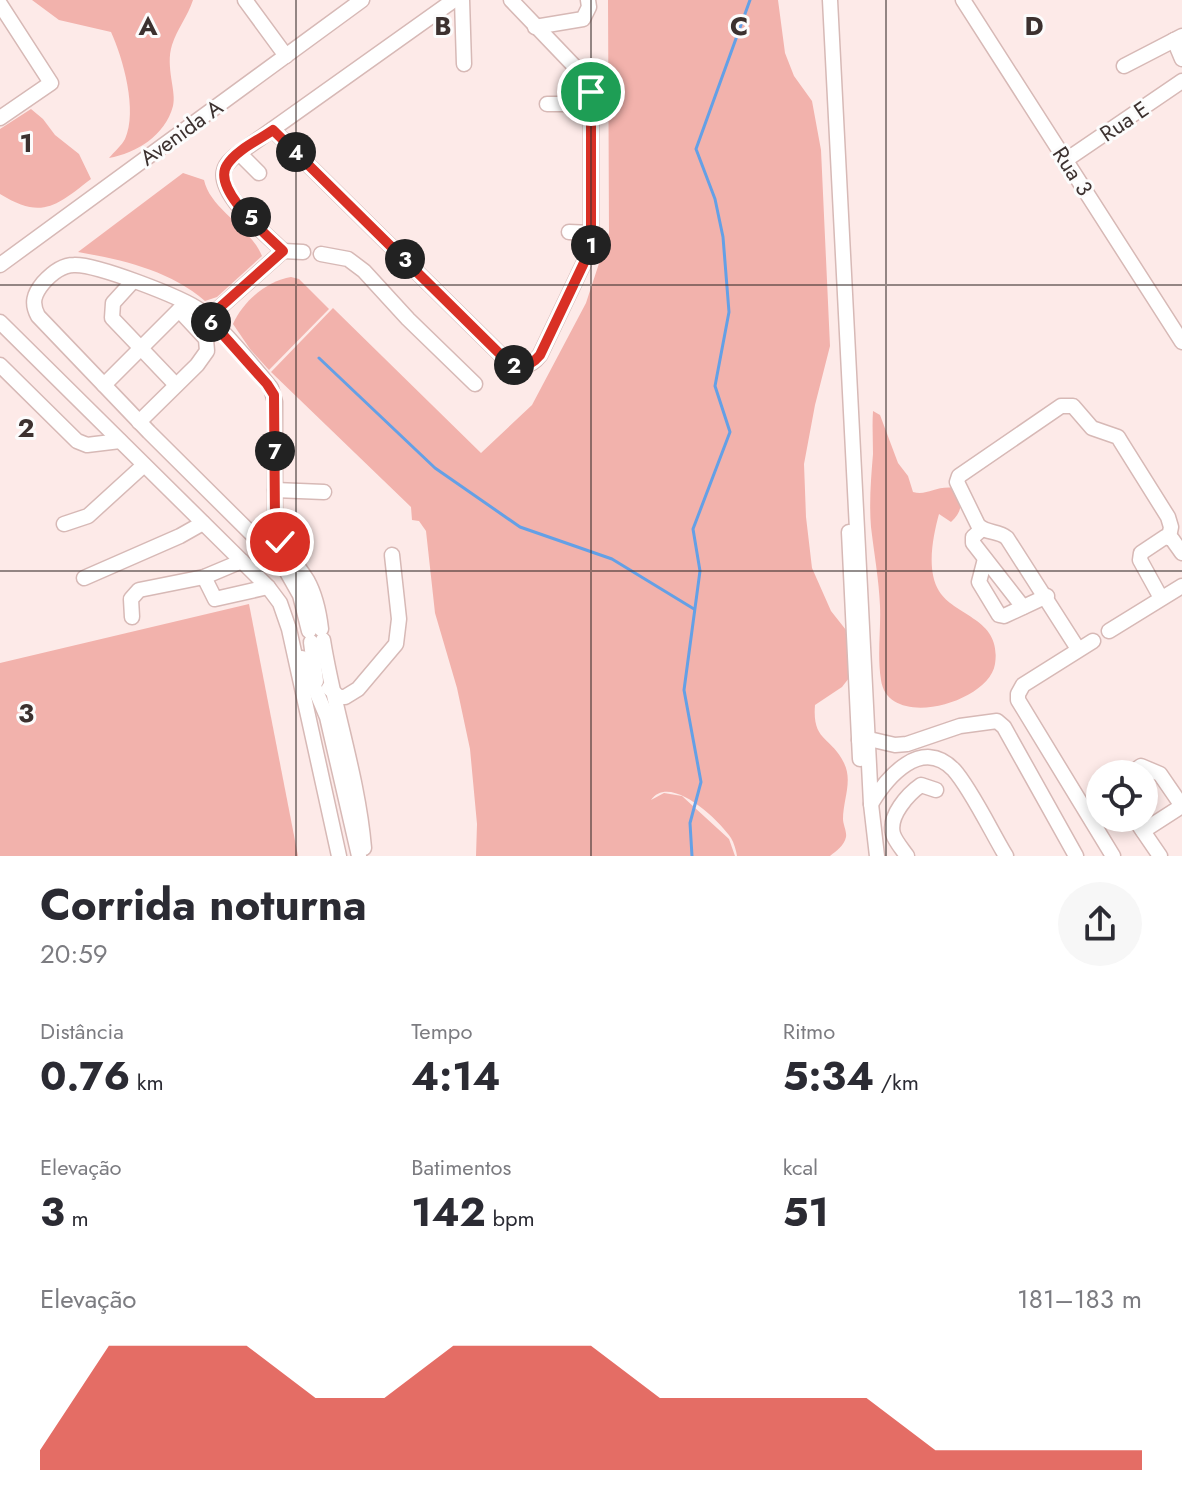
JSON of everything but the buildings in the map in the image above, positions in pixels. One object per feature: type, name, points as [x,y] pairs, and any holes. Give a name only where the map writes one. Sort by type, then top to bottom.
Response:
[{"type":"street","points":[[245,0],[286,56]]},
{"type":"street","name":"Avenida A","points":[[0,265],[362,0]]},
{"type":"street","points":[[303,252],[283,251],[228,192],[224,171],[230,160],[454,0]]},
{"type":"street","points":[[462,0],[464,64]]},
{"type":"street","points":[[273,130],[501,356],[518,366],[530,365],[540,355],[588,258],[592,233],[591,104],[588,81],[511,0]]},
{"type":"street","points":[[535,27],[583,19],[589,7],[588,0]]},
{"type":"street","points":[[823,0],[864,740],[877,856]]},
{"type":"street","points":[[830,0],[869,856]]},
{"type":"street","name":"Rua 3","points":[[963,0],[1182,342]]},
{"type":"street","points":[[0,4],[51,83],[0,118]]},
{"type":"street","points":[[1124,66],[1178,38],[1182,59]]},
{"type":"street","name":"Rua E","points":[[1066,160],[1182,81]]},
{"type":"street","points":[[547,104],[591,104]]},
{"type":"street","points":[[239,153],[259,173]]},
{"type":"street","points":[[569,232],[592,233]]},
{"type":"street","points":[[208,318],[283,251]]},
{"type":"street","points":[[321,254],[348,259],[364,271],[475,384]]},
{"type":"street","points":[[307,708],[316,682],[316,636],[319,611],[308,583],[280,542],[275,524],[274,395],[208,318],[133,281],[73,265],[55,272],[34,297],[33,304],[38,316],[283,565],[292,579],[316,636],[332,691],[336,728],[362,856]]},
{"type":"street","points":[[133,281],[116,299],[110,313],[114,323],[176,385]]},
{"type":"street","points":[[104,385],[183,306]]},
{"type":"street","points":[[139,422],[204,358],[208,347],[206,339],[183,306]]},
{"type":"street","points":[[1,326],[242,561],[280,603],[289,629],[339,856]]},
{"type":"street","points":[[0,365],[77,441],[87,445],[120,441]]},
{"type":"street","points":[[982,529],[957,482],[959,476],[1066,405],[1073,406],[1096,431],[1118,437],[1168,517],[1171,527],[1169,537],[1140,556],[1161,598]]},
{"type":"street","points":[[64,524],[88,516],[144,465]]},
{"type":"street","points":[[275,497],[324,492]]},
{"type":"street","points":[[246,527],[258,530],[268,526],[272,520],[275,497]]},
{"type":"street","points":[[84,578],[203,523]]},
{"type":"street","points":[[982,529],[973,540],[1023,607]]},
{"type":"street","points":[[982,529],[1000,532],[1007,538],[1047,596],[1078,649]]},
{"type":"street","points":[[1169,537],[1182,553]]},
{"type":"street","points":[[312,731],[323,736],[336,728],[358,689],[396,644],[399,619],[392,555]]},
{"type":"street","points":[[985,559],[979,582],[999,615],[1004,616],[1047,596]]},
{"type":"street","points":[[132,617],[131,599],[139,590],[204,577],[242,561]]},
{"type":"street","points":[[204,577],[215,599],[268,587]]},
{"type":"street","points":[[1109,631],[1182,586]]},
{"type":"street","points":[[289,629],[336,728]]},
{"type":"street","points":[[1093,641],[1023,685],[1018,700],[1113,856]]},
{"type":"street","points":[[316,682],[343,698],[358,689]]},
{"type":"street","points":[[864,740],[907,744],[970,724],[997,721],[1004,727],[1076,856]]},
{"type":"street","points":[[871,804],[900,767],[920,759],[941,761],[955,772],[1006,856]]},
{"type":"street","points":[[1158,773],[1182,806],[1158,821]]},
{"type":"street","points":[[907,856],[893,833],[893,819],[909,793],[921,785],[936,790]]},
{"type":"street","points":[[1144,832],[1160,856]]},
{"type":"shaded area","points":[[32,0],[193,0],[170,53],[173,106],[163,126],[148,141],[129,152],[109,158],[125,139],[130,114],[124,70],[111,32],[59,20]]},
{"type":"shaded area","points":[[608,0],[778,0],[785,53],[794,76],[812,101],[821,150],[830,346],[804,464],[806,517],[812,568],[831,611],[846,630],[849,678],[842,687],[815,705],[816,726],[839,754],[848,777],[843,819],[846,837],[842,846],[830,856],[737,856],[731,838],[716,821],[694,802],[681,795],[670,792],[659,793],[651,800],[664,793],[682,796],[729,839],[735,856],[476,856],[477,824],[470,749],[457,688],[435,613],[426,531],[419,521],[412,520],[411,507],[271,372],[333,308],[481,453],[532,405],[586,303],[609,233]]},
{"type":"shaded area","points":[[31,109],[55,135],[79,154],[91,179],[58,202],[38,208],[0,194],[0,129]]},
{"type":"shaded area","points":[[183,173],[204,180],[214,200],[249,236],[262,256],[217,297],[205,301],[161,274],[78,252]]},
{"type":"shaded area","points":[[291,277],[299,279],[329,309],[269,370],[233,324],[257,293]]},
{"type":"shaded area","points":[[873,411],[880,415],[913,492],[956,488],[961,502],[958,514],[951,522],[939,514],[933,542],[935,583],[946,600],[985,628],[995,649],[995,664],[989,678],[958,700],[938,706],[919,708],[901,704],[888,696],[881,680],[879,596],[870,518]]},
{"type":"shaded area","points":[[249,604],[298,856],[0,856],[0,663]]},
{"type":"waterway","points":[[692,856],[690,823],[701,782],[684,690],[700,571],[693,529],[730,432],[715,386],[729,312],[723,237],[715,199],[696,149],[750,0]]},
{"type":"waterway","points":[[319,358],[435,468],[520,527],[612,559],[694,609]]},
{"type":"route","points":[[280,542],[275,524],[274,395],[208,318],[283,251],[228,192],[224,171],[230,160],[273,130],[506,360],[518,366],[530,365],[540,355],[591,248],[591,92]]}]
